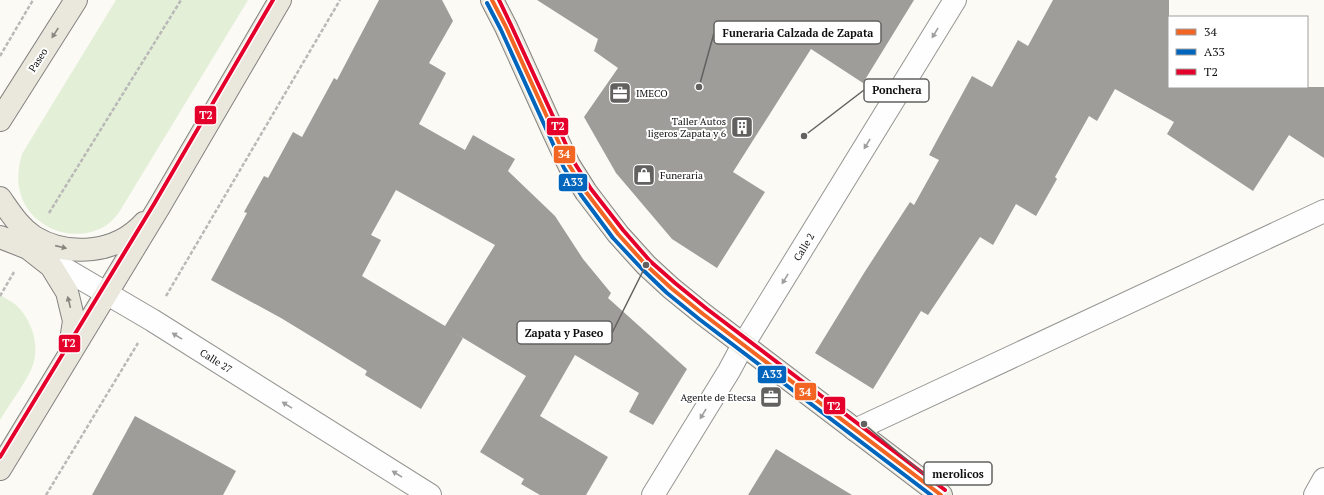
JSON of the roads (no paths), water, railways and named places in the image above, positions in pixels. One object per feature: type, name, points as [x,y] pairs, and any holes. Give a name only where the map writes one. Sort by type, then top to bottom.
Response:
[{"type":"main road","name":"Paseo","points":[[0,120],[76,0]]},
{"type":"main road","points":[[0,468],[159,207],[280,0]]},
{"type":"main road","points":[[492,0],[506,27],[569,165],[603,215],[646,265],[671,288],[743,345],[941,495]]},
{"type":"main road","points":[[498,0],[506,27]]},
{"type":"main road","points":[[0,198],[31,242],[51,266],[67,292],[74,321],[69,354]]},
{"type":"main road","points":[[0,237],[60,248],[86,250],[113,245],[136,233],[159,207]]},
{"type":"street","name":"Calle 2","points":[[653,495],[729,371],[743,345],[955,0]]},
{"type":"street","points":[[855,430],[1324,212]]},
{"type":"street","name":"Calle 27","points":[[0,232],[31,242],[106,293],[152,320],[430,495]]},
{"type":"street","points":[[1315,495],[1324,479]]},
{"type":"place","name":"Funeraria Calzada de Zapata","points":[[699,87]]},
{"type":"place","name":"IMECO","points":[[620,93]]},
{"type":"place","name":"Taller Autos ligeros Zapata y 6","points":[[742,127]]},
{"type":"place","name":"Ponchera","points":[[804,136]]},
{"type":"place","name":"Funeraria","points":[[644,175]]},
{"type":"place","name":"Zapata y Paseo","points":[[646,265]]},
{"type":"place","name":"Agente de Etecsa","points":[[771,397]]},
{"type":"place","name":"merolicos","points":[[864,424]]}]
